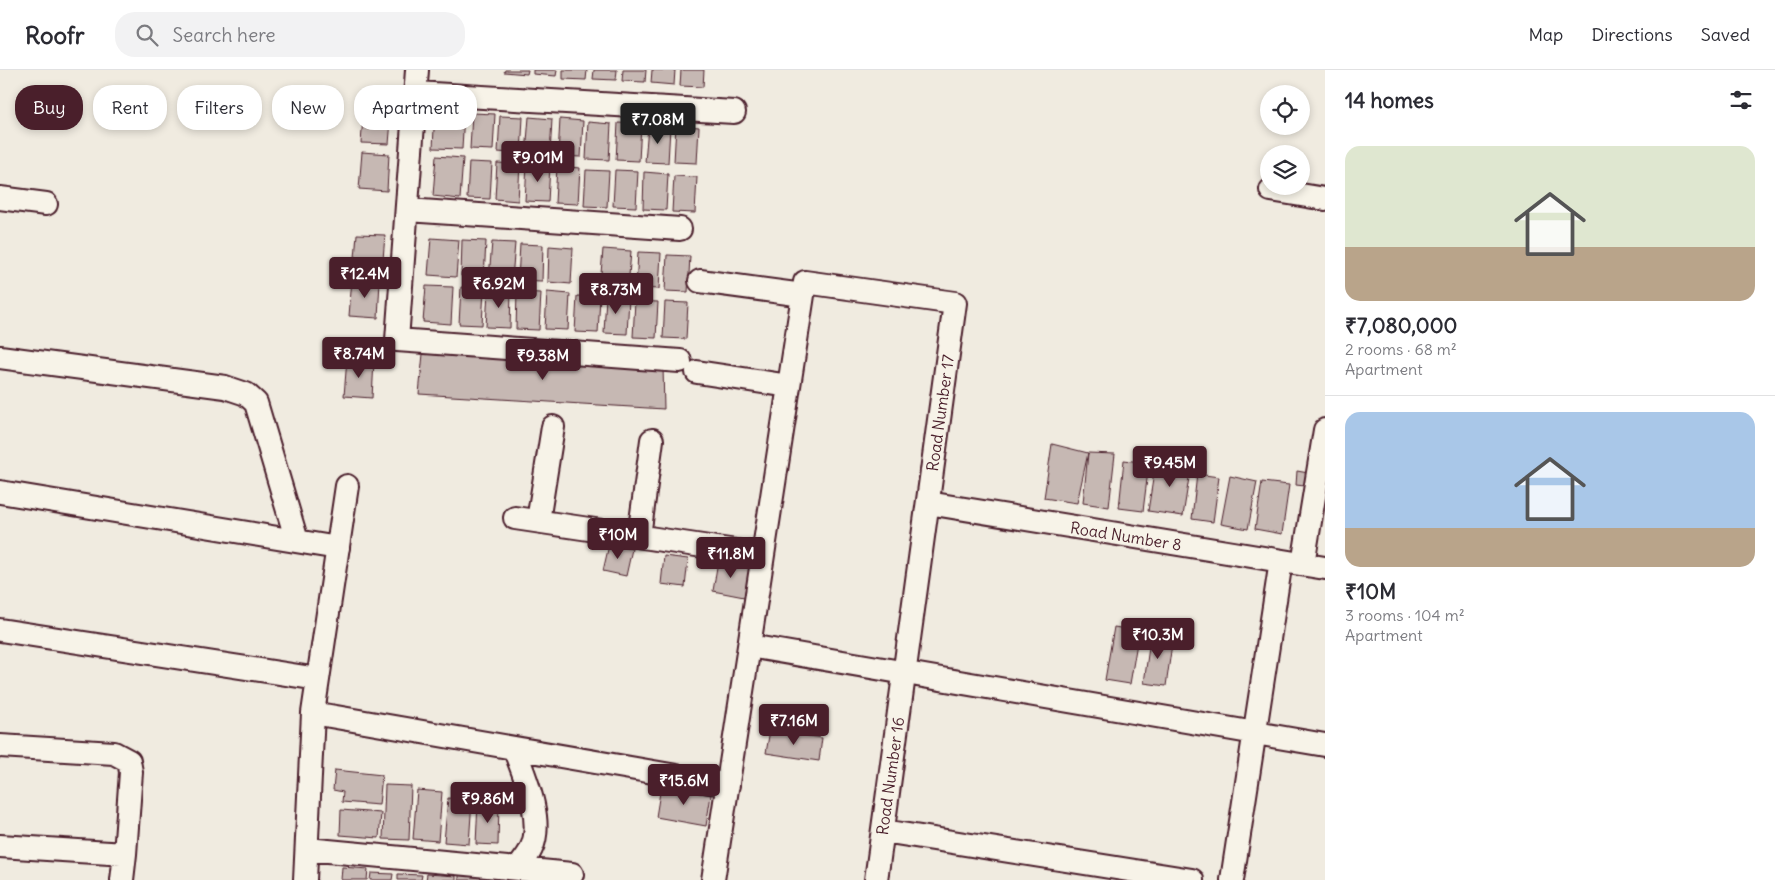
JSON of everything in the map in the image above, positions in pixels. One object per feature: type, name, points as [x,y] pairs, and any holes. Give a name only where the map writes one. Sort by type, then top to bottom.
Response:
[{"type":"street","points":[[416,85],[417,70]]},
{"type":"street","points":[[477,97],[734,112]]},
{"type":"street","points":[[413,130],[397,340],[688,366],[789,386]]},
{"type":"street","points":[[1301,195],[1325,199]]},
{"type":"street","points":[[0,198],[46,204]]},
{"type":"street","points":[[407,210],[680,229]]},
{"type":"street","points":[[700,281],[804,289],[713,880]]},
{"type":"street","name":"Road Number 17","points":[[804,289],[955,303],[905,673]]},
{"type":"street","points":[[0,356],[225,386],[246,394],[256,403],[297,541]]},
{"type":"street","points":[[538,521],[553,427]]},
{"type":"street","points":[[1303,564],[1325,430]]},
{"type":"street","points":[[639,536],[652,440]]},
{"type":"street","points":[[305,880],[313,714],[347,486]]},
{"type":"street","points":[[0,492],[338,548]]},
{"type":"street","name":"Road Number 8","points":[[928,503],[1325,568]]},
{"type":"street","points":[[515,518],[763,554]]},
{"type":"street","points":[[1232,880],[1281,561]]},
{"type":"street","points":[[0,630],[318,679]]},
{"type":"street","points":[[749,646],[1325,745]]},
{"type":"street","name":"Road Number 16","points":[[876,880],[905,673]]},
{"type":"street","points":[[313,714],[728,785]]},
{"type":"street","points":[[0,746],[114,753],[129,760],[131,772],[122,880]]},
{"type":"street","points":[[514,748],[531,794],[536,823],[532,848],[518,869]]},
{"type":"street","points":[[883,831],[1192,880]]},
{"type":"street","points":[[0,846],[125,854]]},
{"type":"street","points":[[307,850],[572,874]]},
{"type":"building","points":[[505,70],[528,70],[527,74],[504,72]]},
{"type":"building","points":[[533,70],[557,70],[556,76],[533,74]]},
{"type":"building","points":[[563,70],[587,70],[586,80],[563,79]]},
{"type":"building","points":[[594,70],[617,70],[616,80],[593,79]]},
{"type":"building","points":[[623,70],[646,70],[645,82],[622,81]]},
{"type":"building","points":[[652,70],[675,70],[674,85],[651,83]]},
{"type":"building","points":[[681,70],[704,70],[703,87],[680,86]]},
{"type":"building","points":[[477,113],[495,114],[493,150],[470,149],[471,130],[477,130]]},
{"type":"building","points":[[500,116],[523,117],[521,154],[498,152]]},
{"type":"building","points":[[529,117],[552,119],[550,155],[526,154]]},
{"type":"building","points":[[560,119],[583,121],[581,157],[558,156]]},
{"type":"building","points":[[588,122],[611,124],[609,160],[586,159]]},
{"type":"building","points":[[618,123],[641,124],[639,161],[616,160]]},
{"type":"building","points":[[676,125],[699,127],[697,163],[674,162]]},
{"type":"building","points":[[648,126],[670,127],[668,163],[645,162]]},
{"type":"building","points":[[362,130],[390,130],[389,144],[361,143]]},
{"type":"building","points":[[434,130],[463,130],[462,149],[433,148]]},
{"type":"building","points":[[362,152],[389,154],[387,191],[359,189]]},
{"type":"building","points":[[436,156],[463,158],[460,199],[433,196]]},
{"type":"building","points":[[469,162],[492,163],[490,199],[467,198]]},
{"type":"building","points":[[497,163],[520,164],[518,201],[495,199]]},
{"type":"building","points":[[527,164],[550,165],[548,202],[525,201]]},
{"type":"building","points":[[557,166],[580,168],[578,204],[555,203]]},
{"type":"building","points":[[586,170],[609,171],[607,207],[584,206]]},
{"type":"building","points":[[615,170],[638,171],[636,207],[613,206]]},
{"type":"building","points":[[644,172],[668,174],[666,210],[643,209]]},
{"type":"building","points":[[674,176],[697,177],[695,213],[672,212]]},
{"type":"building","points":[[357,234],[385,235],[382,272],[354,270]]},
{"type":"building","points":[[431,238],[459,240],[456,277],[428,275]]},
{"type":"building","points":[[462,240],[486,241],[484,278],[461,276]]},
{"type":"building","points":[[492,242],[515,243],[512,279],[489,278]]},
{"type":"building","points":[[520,244],[543,245],[542,281],[518,280]]},
{"type":"building","points":[[549,246],[573,248],[571,284],[548,282]]},
{"type":"building","points":[[603,249],[631,251],[628,288],[600,286]]},
{"type":"building","points":[[638,252],[661,253],[659,289],[636,288]]},
{"type":"building","points":[[667,255],[690,256],[688,292],[665,291]]},
{"type":"building","points":[[352,279],[380,281],[378,318],[349,316]]},
{"type":"building","points":[[426,286],[453,287],[451,324],[423,322]]},
{"type":"building","points":[[461,287],[484,289],[482,325],[459,324]]},
{"type":"building","points":[[488,290],[511,292],[510,328],[486,327]]},
{"type":"building","points":[[517,292],[541,293],[539,330],[516,329]]},
{"type":"building","points":[[547,292],[570,294],[568,330],[545,329]]},
{"type":"building","points":[[577,296],[600,297],[598,333],[575,332]]},
{"type":"building","points":[[606,296],[629,298],[627,334],[604,333]]},
{"type":"building","points":[[635,301],[658,302],[656,338],[633,337]]},
{"type":"building","points":[[665,302],[688,303],[686,339],[663,338]]},
{"type":"building","points":[[423,354],[663,367],[664,409],[419,394]]},
{"type":"building","points":[[347,359],[374,361],[372,398],[344,396]]},
{"type":"building","points":[[1052,444],[1088,453],[1077,503],[1044,498]]},
{"type":"building","points":[[1088,453],[1115,454],[1109,507],[1083,503]]},
{"type":"building","points":[[1124,460],[1149,463],[1143,511],[1119,508]]},
{"type":"building","points":[[1156,460],[1191,465],[1183,516],[1148,511]]},
{"type":"building","points":[[1297,471],[1314,474],[1313,487],[1296,485]]},
{"type":"building","points":[[1197,474],[1219,477],[1213,522],[1192,519]]},
{"type":"building","points":[[1230,476],[1257,482],[1248,529],[1221,524]]},
{"type":"building","points":[[1262,482],[1289,485],[1282,534],[1255,529]]},
{"type":"building","points":[[609,545],[632,549],[626,576],[603,571]]},
{"type":"building","points":[[664,556],[688,559],[685,587],[661,584]]},
{"type":"building","points":[[718,561],[750,567],[744,597],[713,591]]},
{"type":"building","points":[[1114,627],[1139,631],[1130,684],[1105,680]]},
{"type":"building","points":[[1151,633],[1173,637],[1166,686],[1144,683]]},
{"type":"building","points":[[770,730],[822,738],[819,761],[766,753]]},
{"type":"building","points":[[335,770],[382,775],[379,805],[342,802],[343,792],[333,790]]},
{"type":"building","points":[[385,785],[411,786],[409,840],[383,839]]},
{"type":"building","points":[[661,786],[711,795],[706,826],[656,817]]},
{"type":"building","points":[[417,790],[442,792],[438,841],[413,839]]},
{"type":"building","points":[[448,798],[472,800],[469,844],[444,842]]},
{"type":"building","points":[[478,802],[499,803],[498,845],[476,844]]},
{"type":"building","points":[[341,810],[381,813],[379,838],[340,835]]},
{"type":"building","points":[[342,867],[368,869],[367,880],[341,880]]},
{"type":"building","points":[[371,873],[393,874],[392,880],[370,880]]},
{"type":"building","points":[[398,874],[422,875],[421,880],[398,880]]},
{"type":"building","points":[[427,874],[456,876],[456,880],[426,880]]},
{"type":"building","points":[[459,875],[485,877],[484,880],[459,880]]},
{"type":"building","points":[[488,877],[513,878],[513,880],[487,880]]}]
